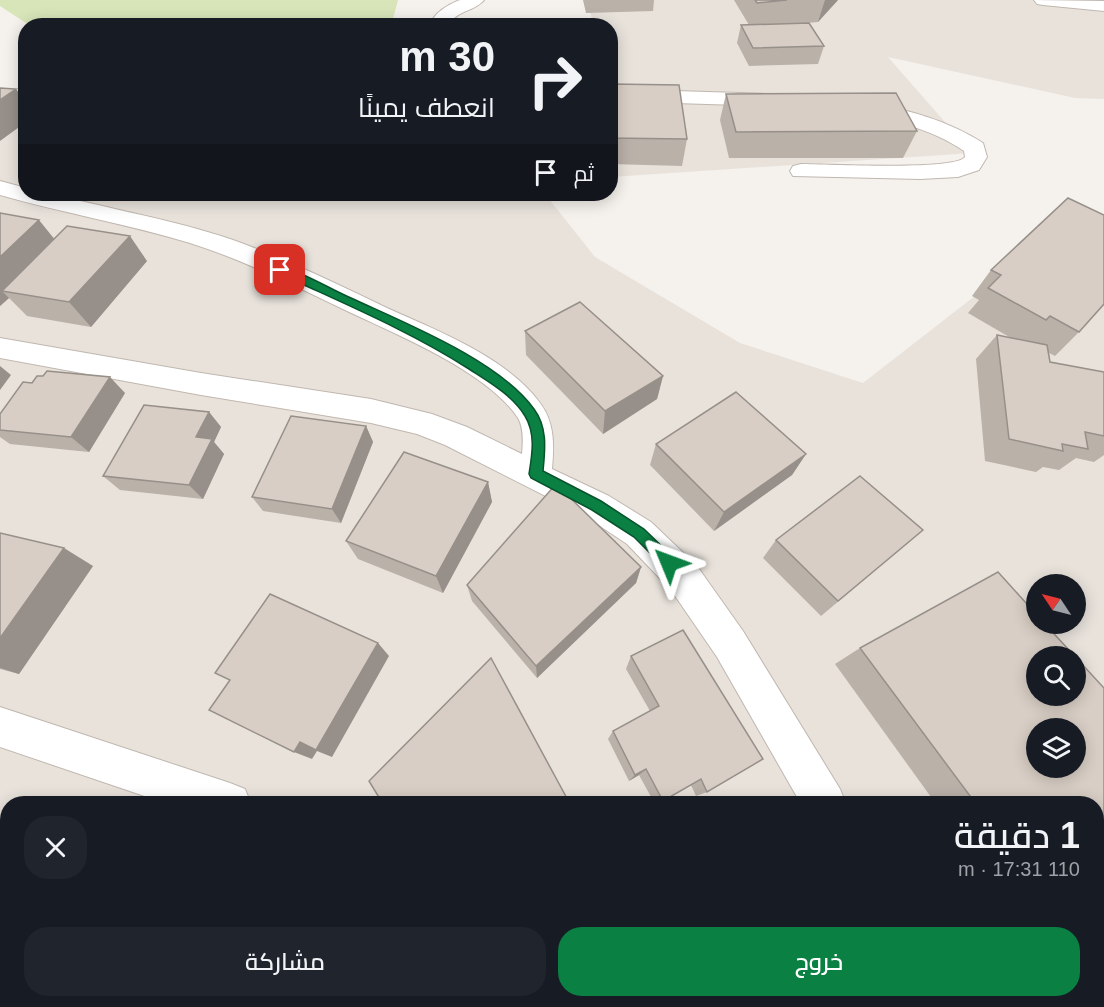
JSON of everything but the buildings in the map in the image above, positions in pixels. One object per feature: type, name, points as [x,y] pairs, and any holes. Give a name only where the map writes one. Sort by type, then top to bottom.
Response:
[{"type":"street","points":[[444,18],[455,8],[475,0]]},
{"type":"street","points":[[1043,0],[1104,6]]},
{"type":"street","points":[[618,95],[794,101]]},
{"type":"street","points":[[801,171],[958,170],[971,165],[976,157],[975,148],[960,137],[937,127],[890,112],[850,106]]},
{"type":"street","points":[[0,188],[18,192]]},
{"type":"street","points":[[54,201],[178,231],[259,260],[436,342],[503,384],[530,413],[537,429],[539,445],[536,474]]},
{"type":"street","points":[[0,348],[201,384],[371,411],[421,423],[456,436],[597,506],[639,533],[684,578],[730,644],[820,796]]},
{"type":"street","points":[[0,727],[206,796]]},
{"type":"shaded area","points":[[588,0],[1049,0],[1104,12],[1104,99],[1075,98],[888,57],[972,153],[618,177],[618,18],[592,18]]},
{"type":"shaded area","points":[[18,106],[18,201],[551,201],[595,257],[740,343],[863,383],[1038,247],[1104,226],[1104,796],[0,796],[0,108]]},
{"type":"green space","points":[[0,0],[398,0],[393,18],[18,18],[0,6]]},
{"type":"route","points":[[280,270],[436,342],[503,384],[530,413],[537,429],[539,445],[536,474],[597,506],[639,533],[669,563]]}]
